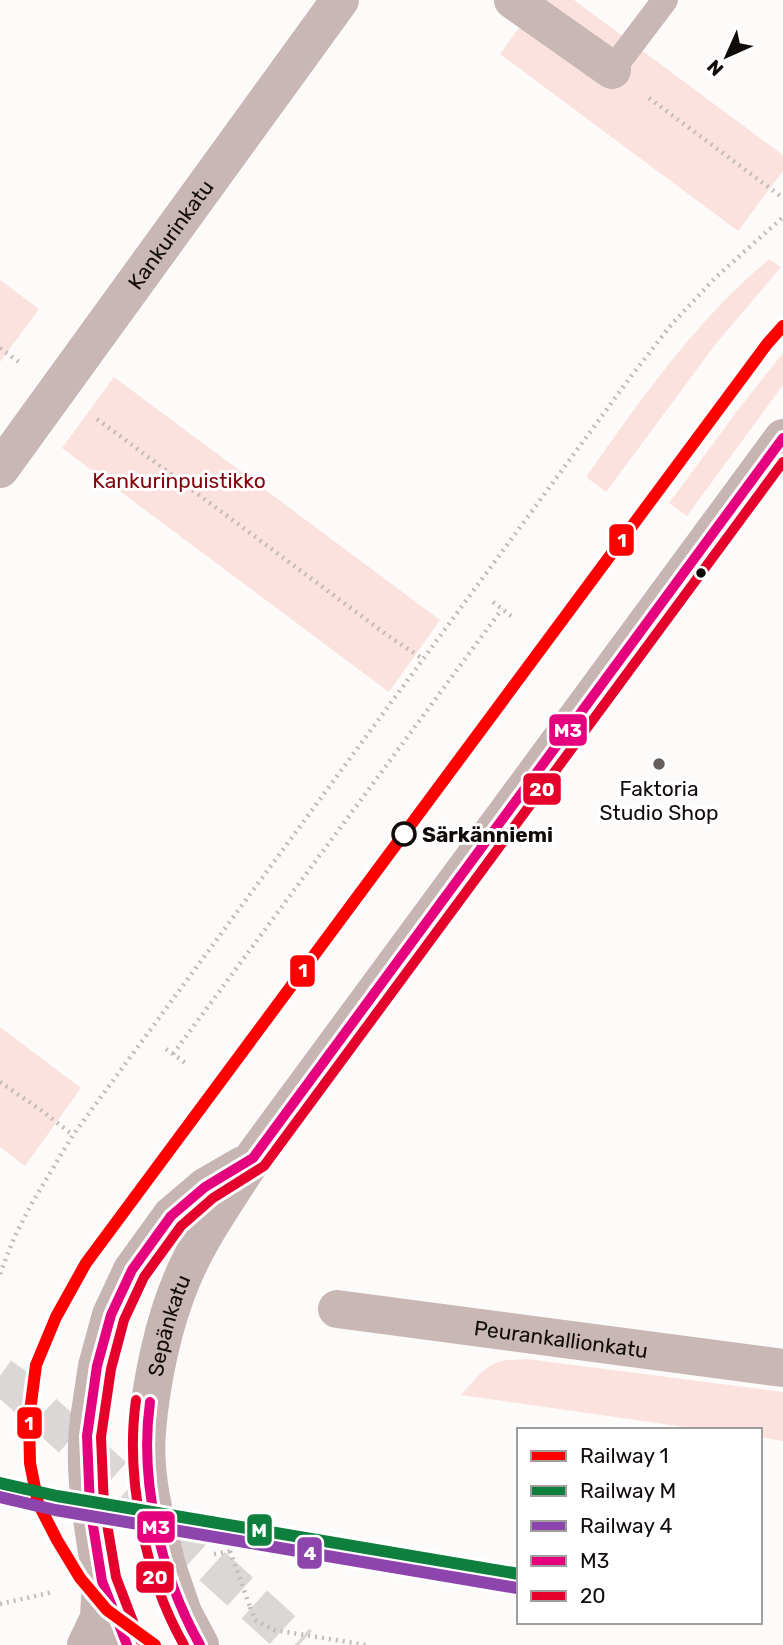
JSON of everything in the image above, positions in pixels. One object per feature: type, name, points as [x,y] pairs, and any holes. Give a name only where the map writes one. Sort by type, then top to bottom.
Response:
[{"type":"main road","name":"Sepänkatu","points":[[191,1640],[167,1566],[149,1494],[145,1451],[149,1406],[157,1364],[172,1307],[195,1252],[253,1158],[783,438]]},
{"type":"main road","name":"Sepänkatu","points":[[127,1645],[102,1579],[90,1507],[87,1436],[97,1366],[111,1315],[132,1270],[171,1216],[205,1187],[253,1158]]},
{"type":"main road","name":"Sepänkatu","points":[[86,1645],[99,1618],[102,1579]]},
{"type":"street","name":"Kankurinkatu","points":[[0,469],[340,0]]},
{"type":"street","points":[[513,0],[612,70]]},
{"type":"street","name":"Peurankallionkatu","points":[[337,1309],[783,1368]]},
{"type":"lane","points":[[612,70],[665,0]]},
{"type":"path","points":[[612,70],[783,198]]},
{"type":"path","points":[[0,1275],[14,1238],[33,1201],[73,1135],[623,387],[671,325],[715,278],[783,217]]},
{"type":"path","points":[[0,348],[423,659]]},
{"type":"path","points":[[493,602],[515,619]]},
{"type":"path","points":[[173,1054],[502,610]]},
{"type":"path","points":[[166,1049],[187,1064]]},
{"type":"path","points":[[0,1082],[73,1135]]},
{"type":"path","points":[[230,1551],[256,1620],[274,1630],[366,1645]]},
{"type":"path","points":[[0,1604],[35,1596]]},
{"type":"green space","points":[[539,0],[574,0],[783,155],[783,171],[738,231],[500,54]]},
{"type":"green space","points":[[769,259],[781,267],[715,345],[606,492],[586,477],[685,344],[728,297]]},
{"type":"green space","points":[[0,280],[39,309],[0,362]]},
{"type":"green space","points":[[783,353],[783,385],[687,516],[669,503]]},
{"type":"green space","name":"Kankurinpuistikko","points":[[114,377],[440,620],[389,692],[62,448]]},
{"type":"green space","points":[[0,1027],[81,1088],[25,1166],[0,1147]]},
{"type":"green space","points":[[527,1359],[783,1392],[783,1441],[762,1437],[762,1428],[692,1428],[461,1395],[490,1366],[505,1360]]},
{"type":"tunnel","points":[[0,1376],[299,1645]]},
{"type":"rail line","name":"1","points":[[155,1645],[107,1610],[80,1578],[38,1503],[30,1463],[29,1419],[36,1365],[56,1317],[86,1263],[783,326]]},
{"type":"rail line","name":"M","points":[[0,1483],[57,1496],[517,1574]]},
{"type":"rail line","name":"4","points":[[0,1497],[55,1510],[517,1588]]},
{"type":"transit line","name":"M3","points":[[127,1645],[102,1581],[90,1507],[87,1436],[97,1366],[111,1315],[132,1270],[171,1216],[205,1187],[253,1158],[783,438]]},
{"type":"transit line","name":"20","points":[[140,1640],[116,1577],[104,1506],[101,1437],[111,1369],[124,1320],[144,1277],[181,1226],[213,1198],[264,1166],[783,462]]},
{"type":"transit line","name":"20","points":[[136,1400],[133,1461],[141,1526],[158,1589],[184,1645]]},
{"type":"transit line","name":"M3","points":[[150,1402],[148,1464],[156,1527],[174,1589],[200,1645]]},
{"type":"place","name":"Faktoria Studio Shop","points":[[659,764]]},
{"type":"place","name":"Särkänniemi","points":[[404,834]]}]
